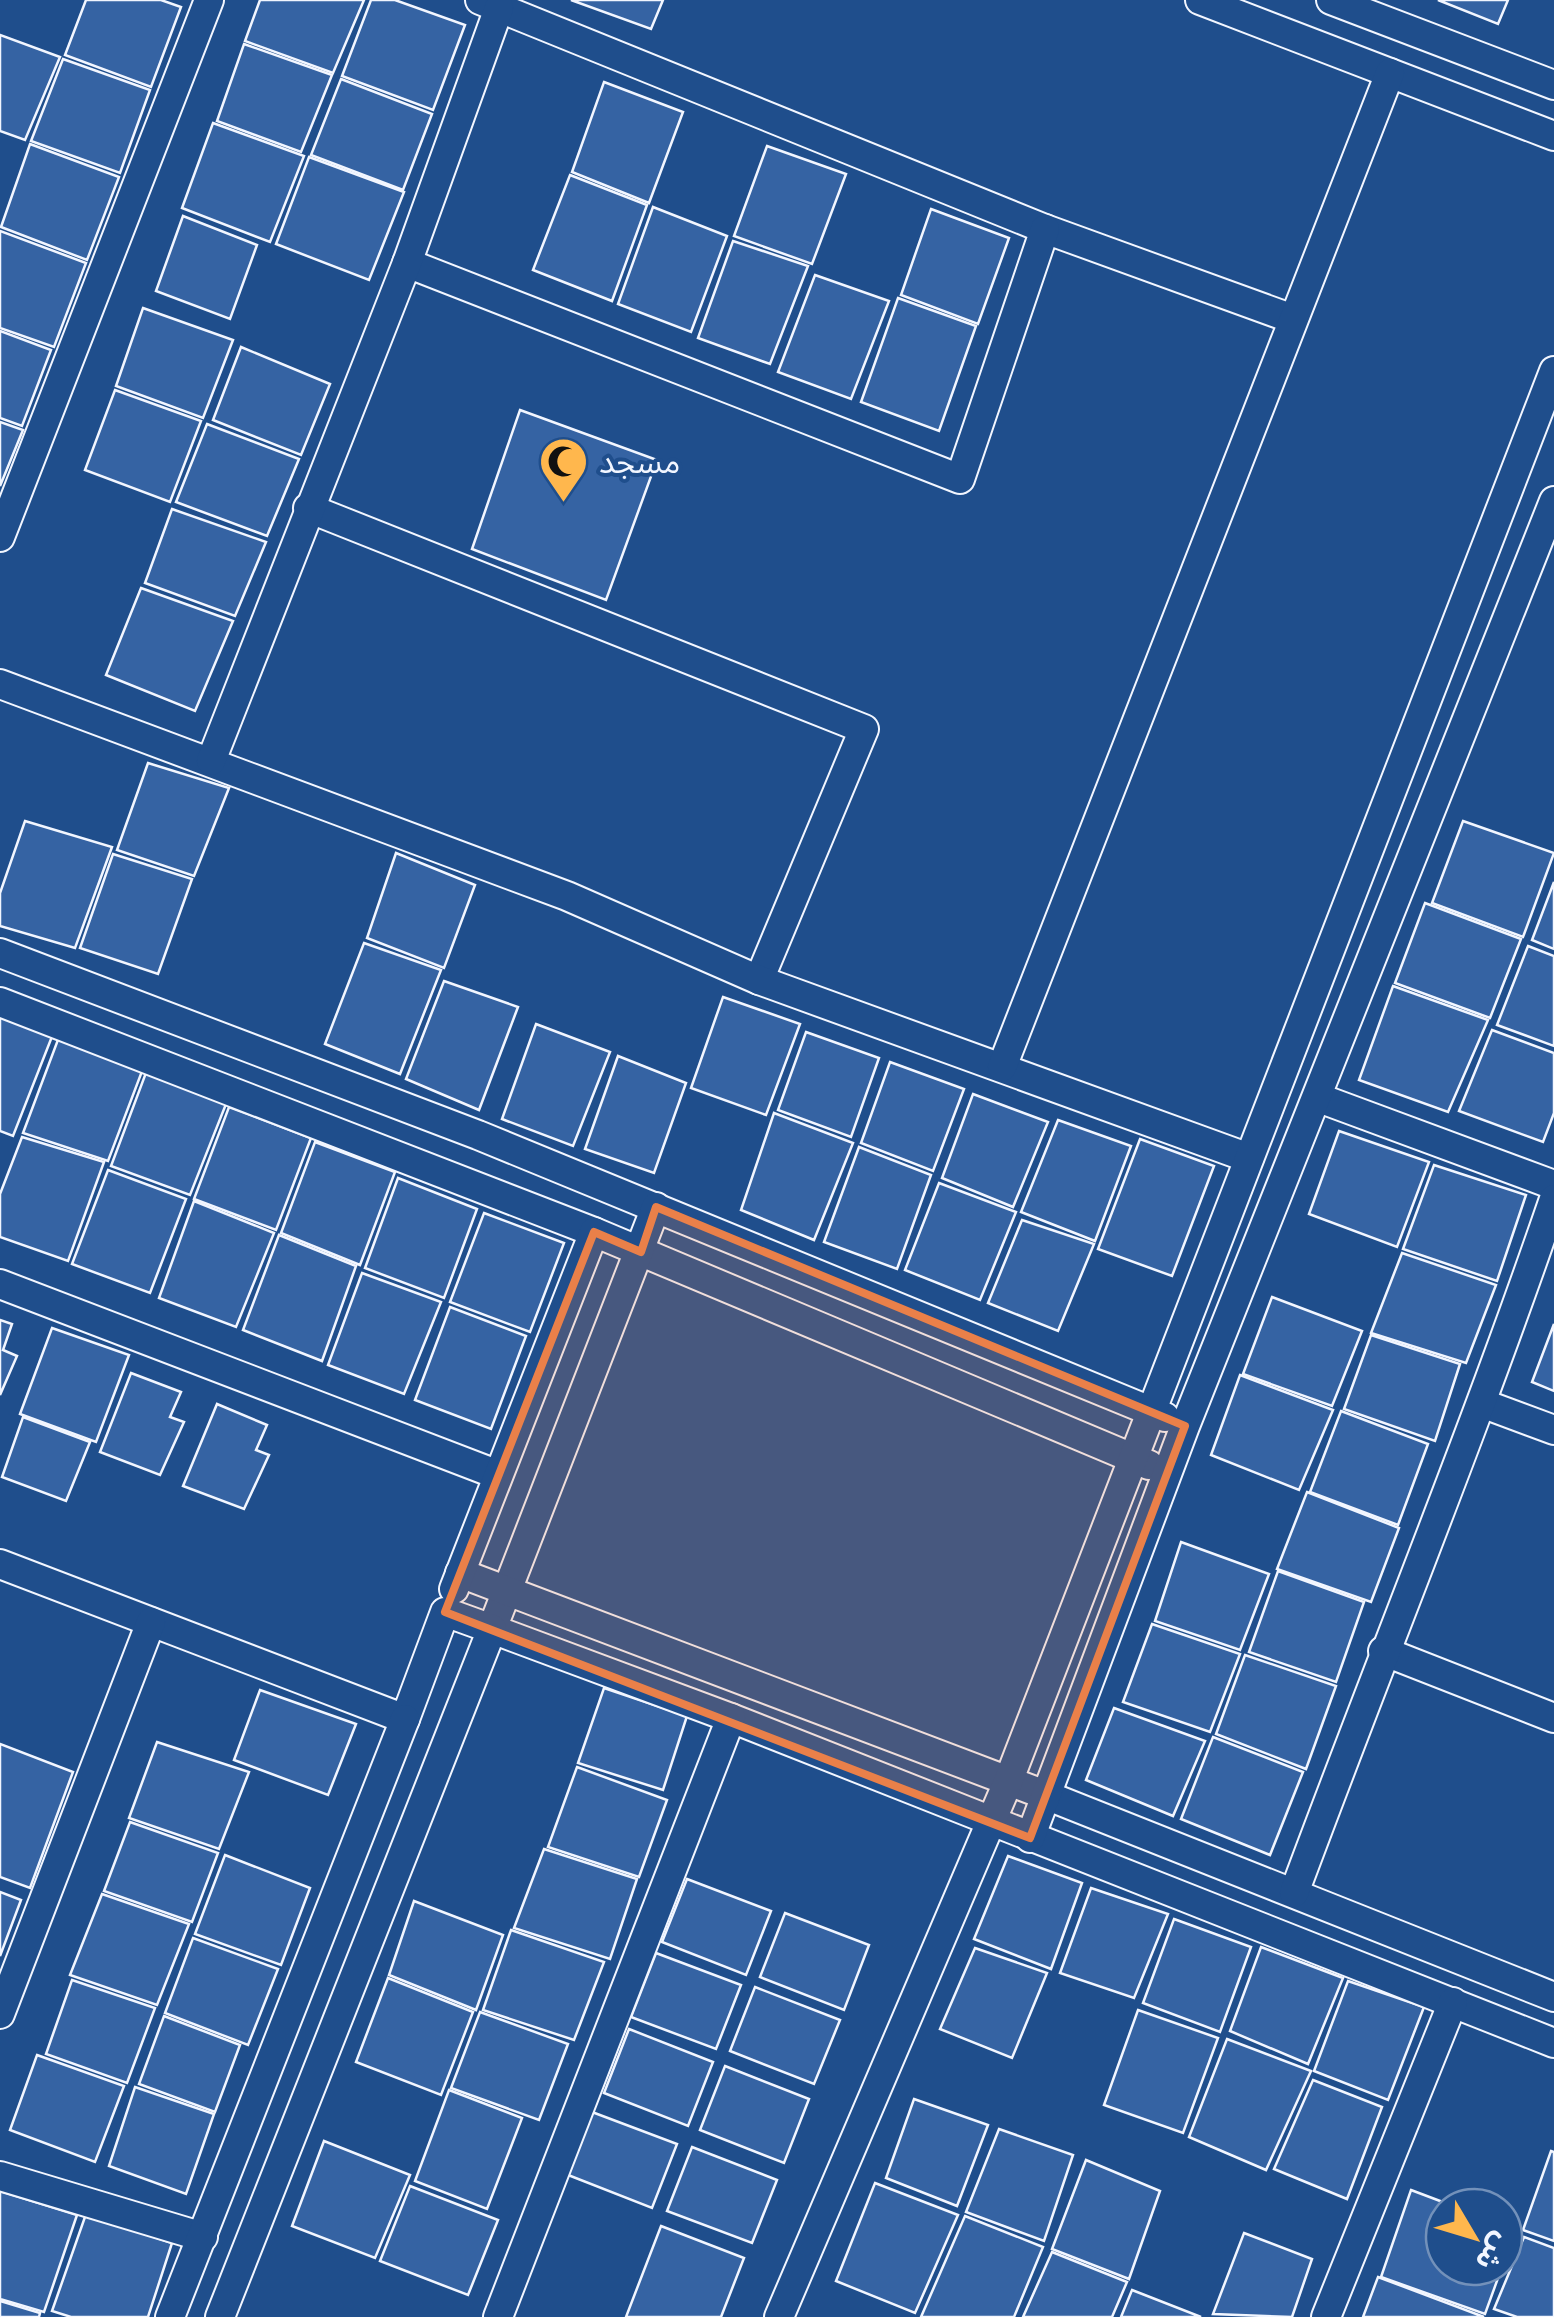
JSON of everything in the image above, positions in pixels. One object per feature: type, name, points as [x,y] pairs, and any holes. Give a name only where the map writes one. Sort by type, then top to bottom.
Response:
[{"type":"street","points":[[0,537],[210,0]]},
{"type":"street","points":[[1200,0],[1554,136]]},
{"type":"street","points":[[1331,0],[1554,85]]},
{"type":"street","points":[[211,761],[407,264],[490,4],[1045,229],[1292,318]]},
{"type":"street","points":[[1002,1066],[1390,74]]},
{"type":"street","points":[[407,264],[960,479],[1045,229]]},
{"type":"street","points":[[789,2314],[1008,1782],[1554,371]]},
{"type":"street","points":[[1030,1838],[1185,1426],[1554,501]]},
{"type":"street","points":[[308,508],[864,729],[759,980]]},
{"type":"street","points":[[0,684],[567,896],[759,980],[1249,1158]]},
{"type":"street","points":[[0,954],[656,1207],[1185,1426]]},
{"type":"street","points":[[0,1002],[594,1232],[1168,1472]]},
{"type":"street","points":[[1319,1098],[1554,1186]]},
{"type":"street","points":[[1294,1893],[1384,1651],[1484,1404],[1554,1199]]},
{"type":"street","points":[[220,2317],[642,1252],[656,1207]]},
{"type":"street","points":[[170,2317],[406,1719],[496,1474],[594,1232]]},
{"type":"street","points":[[0,1284],[496,1474]]},
{"type":"street","points":[[1484,1404],[1554,1430]]},
{"type":"street","points":[[0,1564],[406,1719]]},
{"type":"street","points":[[460,1572],[1048,1796],[1554,1997]]},
{"type":"street","points":[[445,1612],[730,1718],[1554,2043]]},
{"type":"street","points":[[0,2014],[151,1622]]},
{"type":"street","points":[[1384,1651],[1554,1718]]},
{"type":"street","points":[[498,2317],[730,1718]]},
{"type":"street","points":[[1326,2317],[1453,2002]]},
{"type":"street","points":[[0,2176],[204,2237]]},
{"type":"highlighted area","points":[[656,1207],[1185,1426],[1030,1838],[445,1612],[594,1232],[641,1252]]},
{"type":"building","points":[[86,0],[161,0],[181,7],[151,87],[65,55]]},
{"type":"building","points":[[260,0],[364,0],[333,73],[245,41]]},
{"type":"building","points":[[371,0],[395,0],[465,25],[433,110],[342,76]]},
{"type":"building","points":[[571,0],[663,0],[651,29]]},
{"type":"building","points":[[1438,0],[1508,0],[1498,24]]},
{"type":"building","points":[[0,35],[60,57],[25,140],[0,131]]},
{"type":"building","points":[[244,44],[332,75],[301,152],[217,121]]},
{"type":"building","points":[[63,59],[150,90],[120,173],[31,141]]},
{"type":"building","points":[[341,79],[432,114],[403,190],[311,155]]},
{"type":"building","points":[[604,82],[683,112],[649,203],[572,172]]},
{"type":"building","points":[[213,123],[304,156],[270,242],[182,208]]},
{"type":"building","points":[[30,144],[119,177],[87,260],[1,227]]},
{"type":"building","points":[[767,146],[846,174],[812,264],[734,236]]},
{"type":"building","points":[[309,157],[404,192],[369,280],[276,244]]},
{"type":"building","points":[[570,175],[647,205],[612,301],[533,270]]},
{"type":"building","points":[[653,207],[727,236],[691,332],[618,304]]},
{"type":"building","points":[[931,209],[1009,238],[978,324],[901,295]]},
{"type":"building","points":[[183,216],[257,245],[230,319],[156,291]]},
{"type":"building","points":[[0,231],[86,263],[54,347],[0,328]]},
{"type":"building","points":[[733,241],[808,266],[770,364],[698,338]]},
{"type":"building","points":[[815,275],[889,301],[851,399],[778,372]]},
{"type":"building","points":[[898,298],[976,326],[939,431],[861,402]]},
{"type":"building","points":[[143,308],[233,340],[203,418],[116,386]]},
{"type":"building","points":[[0,331],[51,350],[22,426],[0,418]]},
{"type":"building","points":[[241,347],[330,384],[301,455],[213,420]]},
{"type":"building","points":[[115,390],[201,421],[170,502],[85,470]]},
{"type":"building","name":"مسجد","points":[[520,410],[657,460],[606,600],[472,549]]},
{"type":"building","points":[[0,422],[23,430],[0,486]]},
{"type":"building","points":[[207,424],[299,459],[267,536],[176,502]]},
{"type":"building","points":[[172,509],[266,542],[235,616],[145,583]]},
{"type":"building","points":[[141,588],[233,621],[195,711],[106,675]]},
{"type":"building","points":[[148,763],[229,788],[194,876],[117,850]]},
{"type":"building","points":[[25,821],[112,847],[75,948],[0,926],[0,893]]},
{"type":"building","points":[[1463,821],[1554,853],[1523,937],[1432,903]]},
{"type":"building","points":[[396,853],[475,885],[444,968],[367,938]]},
{"type":"building","points":[[113,854],[192,879],[158,974],[80,948]]},
{"type":"building","points":[[1554,882],[1554,949],[1532,940]]},
{"type":"building","points":[[1425,903],[1521,939],[1490,1018],[1395,983]]},
{"type":"building","points":[[364,943],[441,970],[400,1074],[325,1044]]},
{"type":"building","points":[[1528,946],[1554,956],[1554,1046],[1497,1025]]},
{"type":"building","points":[[444,981],[518,1007],[479,1110],[406,1079]]},
{"type":"building","points":[[1393,986],[1488,1020],[1448,1112],[1359,1080]]},
{"type":"building","points":[[723,997],[800,1024],[766,1115],[691,1088]]},
{"type":"building","points":[[0,1016],[53,1034],[13,1136],[0,1131]]},
{"type":"building","points":[[536,1024],[610,1052],[573,1146],[502,1119]]},
{"type":"building","points":[[1492,1030],[1554,1053],[1554,1113],[1543,1142],[1459,1111]]},
{"type":"building","points":[[806,1032],[879,1058],[851,1137],[778,1110]]},
{"type":"building","points":[[59,1037],[144,1066],[108,1161],[23,1133]]},
{"type":"building","points":[[618,1056],[686,1083],[654,1173],[585,1149]]},
{"type":"building","points":[[890,1062],[964,1089],[933,1171],[861,1143]]},
{"type":"building","points":[[147,1070],[228,1099],[190,1195],[111,1166]]},
{"type":"building","points":[[973,1094],[1048,1122],[1013,1207],[942,1178]]},
{"type":"building","points":[[229,1107],[311,1138],[276,1230],[194,1199]]},
{"type":"building","points":[[774,1113],[853,1143],[814,1240],[741,1210]]},
{"type":"building","points":[[1058,1120],[1131,1146],[1095,1241],[1021,1212]]},
{"type":"building","points":[[1339,1131],[1429,1162],[1397,1247],[1309,1214]]},
{"type":"building","points":[[22,1137],[104,1162],[68,1261],[0,1237],[0,1194]]},
{"type":"building","points":[[1140,1139],[1214,1166],[1172,1276],[1098,1249]]},
{"type":"building","points":[[315,1142],[395,1172],[360,1265],[281,1233]]},
{"type":"building","points":[[859,1147],[931,1175],[897,1269],[824,1242]]},
{"type":"building","points":[[1434,1165],[1526,1195],[1497,1281],[1403,1249]]},
{"type":"building","points":[[108,1170],[186,1199],[150,1293],[72,1264]]},
{"type":"building","points":[[398,1178],[477,1209],[444,1298],[365,1268]]},
{"type":"building","points":[[939,1183],[1016,1212],[980,1300],[905,1270]]},
{"type":"building","points":[[194,1201],[274,1233],[236,1327],[159,1298]]},
{"type":"building","points":[[484,1213],[564,1243],[530,1332],[450,1302]]},
{"type":"building","points":[[1022,1220],[1094,1244],[1058,1331],[988,1303]]},
{"type":"building","points":[[279,1235],[356,1266],[322,1361],[243,1330]]},
{"type":"building","points":[[1402,1253],[1496,1285],[1466,1363],[1371,1333]]},
{"type":"building","points":[[362,1273],[441,1302],[404,1394],[328,1365]]},
{"type":"building","points":[[1272,1297],[1362,1331],[1332,1406],[1243,1374]]},
{"type":"building","points":[[450,1307],[526,1336],[491,1429],[415,1400]]},
{"type":"building","points":[[0,1320],[12,1324],[3,1350],[17,1356],[0,1395]]},
{"type":"building","points":[[1554,1324],[1554,1391],[1532,1382]]},
{"type":"building","points":[[52,1328],[129,1355],[96,1442],[20,1414]]},
{"type":"building","points":[[1371,1335],[1460,1364],[1435,1441],[1344,1409]]},
{"type":"building","points":[[131,1373],[181,1392],[170,1417],[184,1422],[160,1475],[100,1452]]},
{"type":"building","points":[[1240,1375],[1333,1410],[1299,1490],[1211,1455]]},
{"type":"building","points":[[217,1404],[267,1425],[256,1450],[269,1455],[244,1509],[183,1486]]},
{"type":"building","points":[[1341,1411],[1428,1444],[1398,1525],[1310,1492]]},
{"type":"building","points":[[23,1417],[90,1442],[66,1501],[2,1477]]},
{"type":"building","points":[[1307,1492],[1399,1528],[1371,1602],[1277,1569]]},
{"type":"building","points":[[1181,1542],[1269,1574],[1240,1650],[1155,1621]]},
{"type":"building","points":[[1278,1571],[1364,1602],[1336,1682],[1249,1652]]},
{"type":"building","points":[[1152,1624],[1240,1654],[1210,1732],[1123,1702]]},
{"type":"building","points":[[1245,1655],[1336,1686],[1306,1769],[1216,1734]]},
{"type":"building","points":[[604,1688],[687,1716],[663,1790],[578,1763]]},
{"type":"building","points":[[260,1690],[356,1724],[328,1795],[234,1760]]},
{"type":"building","points":[[1114,1708],[1205,1741],[1173,1816],[1086,1780]]},
{"type":"building","points":[[1213,1737],[1303,1772],[1270,1855],[1181,1819]]},
{"type":"building","points":[[157,1742],[249,1772],[219,1849],[129,1818]]},
{"type":"building","points":[[0,1744],[73,1772],[30,1888],[0,1877]]},
{"type":"building","points":[[577,1767],[667,1800],[639,1877],[548,1847]]},
{"type":"building","points":[[130,1822],[218,1853],[192,1922],[104,1891]]},
{"type":"building","points":[[544,1849],[637,1879],[610,1959],[514,1928]]},
{"type":"building","points":[[225,1855],[310,1888],[281,1965],[195,1934]]},
{"type":"building","points":[[1008,1856],[1082,1883],[1051,1969],[974,1939]]},
{"type":"building","points":[[687,1879],[771,1911],[746,1975],[662,1942]]},
{"type":"building","points":[[1091,1888],[1168,1914],[1134,1998],[1060,1973]]},
{"type":"building","points":[[0,1892],[21,1900],[0,1956]]},
{"type":"building","points":[[102,1894],[189,1924],[157,2005],[70,1975]]},
{"type":"building","points":[[414,1901],[503,1935],[476,2010],[389,1975]]},
{"type":"building","points":[[785,1913],[869,1945],[844,2010],[760,1977]]},
{"type":"building","points":[[1174,1919],[1251,1947],[1220,2032],[1143,2003]]},
{"type":"building","points":[[511,1930],[604,1962],[574,2040],[483,2010]]},
{"type":"building","points":[[193,1938],[278,1969],[248,2045],[165,2013]]},
{"type":"building","points":[[1261,1947],[1343,1978],[1308,2064],[1230,2031]]},
{"type":"building","points":[[975,1948],[1047,1973],[1012,2058],[940,2029]]},
{"type":"building","points":[[656,1953],[741,1985],[716,2049],[631,2017]]},
{"type":"building","points":[[388,1978],[473,2012],[441,2095],[356,2062]]},
{"type":"building","points":[[72,1980],[155,2008],[127,2083],[46,2054]]},
{"type":"building","points":[[1348,1981],[1424,2007],[1388,2100],[1314,2071]]},
{"type":"building","points":[[755,1987],[840,2020],[814,2084],[730,2051]]},
{"type":"building","points":[[1138,2010],[1218,2038],[1183,2133],[1104,2105]]},
{"type":"building","points":[[480,2012],[568,2044],[539,2120],[451,2088]]},
{"type":"building","points":[[164,2016],[240,2045],[215,2112],[139,2084]]},
{"type":"building","points":[[629,2029],[713,2062],[688,2126],[604,2093]]},
{"type":"building","points":[[1227,2039],[1311,2071],[1266,2170],[1189,2137]]},
{"type":"building","points":[[37,2055],[124,2086],[95,2162],[10,2130]]},
{"type":"building","points":[[725,2066],[809,2099],[784,2163],[700,2130]]},
{"type":"building","points":[[1313,2080],[1382,2107],[1347,2199],[1274,2169]]},
{"type":"building","points":[[135,2087],[214,2114],[186,2194],[109,2166]]},
{"type":"building","points":[[449,2090],[522,2118],[487,2209],[415,2181]]},
{"type":"building","points":[[914,2099],[988,2125],[957,2206],[886,2178]]},
{"type":"building","points":[[592,2112],[677,2144],[652,2208],[568,2175]]},
{"type":"building","points":[[999,2129],[1073,2155],[1044,2241],[966,2212]]},
{"type":"building","points":[[324,2141],[410,2175],[375,2258],[292,2226]]},
{"type":"building","points":[[692,2147],[777,2180],[752,2243],[667,2211]]},
{"type":"building","points":[[1551,2151],[1554,2152],[1554,2241],[1524,2227]]},
{"type":"building","points":[[1086,2160],[1160,2191],[1129,2279],[1052,2249]]},
{"type":"building","points":[[875,2183],[958,2215],[915,2313],[836,2281]]},
{"type":"building","points":[[410,2186],[498,2220],[468,2295],[380,2261]]},
{"type":"building","points":[[1411,2190],[1424,2195],[1424,2287],[1495,2287],[1485,2314],[1381,2277]]},
{"type":"building","points":[[0,2191],[77,2215],[44,2312],[0,2299]]},
{"type":"building","points":[[86,2214],[172,2243],[148,2317],[71,2317],[52,2311]]},
{"type":"building","points":[[965,2216],[1043,2247],[1014,2317],[921,2317]]},
{"type":"building","points":[[661,2226],[744,2258],[721,2317],[626,2317]]},
{"type":"building","points":[[1244,2233],[1312,2259],[1292,2317],[1213,2314]]},
{"type":"building","points":[[1524,2237],[1554,2248],[1554,2317],[1517,2317],[1494,2309],[1503,2287],[1524,2287]]},
{"type":"building","points":[[1052,2252],[1127,2282],[1112,2317],[1023,2317]]},
{"type":"building","points":[[1378,2277],[1484,2317],[1363,2317]]},
{"type":"building","points":[[1132,2290],[1201,2317],[1121,2317]]},
{"type":"building","points":[[0,2301],[40,2313],[39,2317],[0,2317]]},
{"type":"place","name":"مسجد","points":[[564,504]]}]
